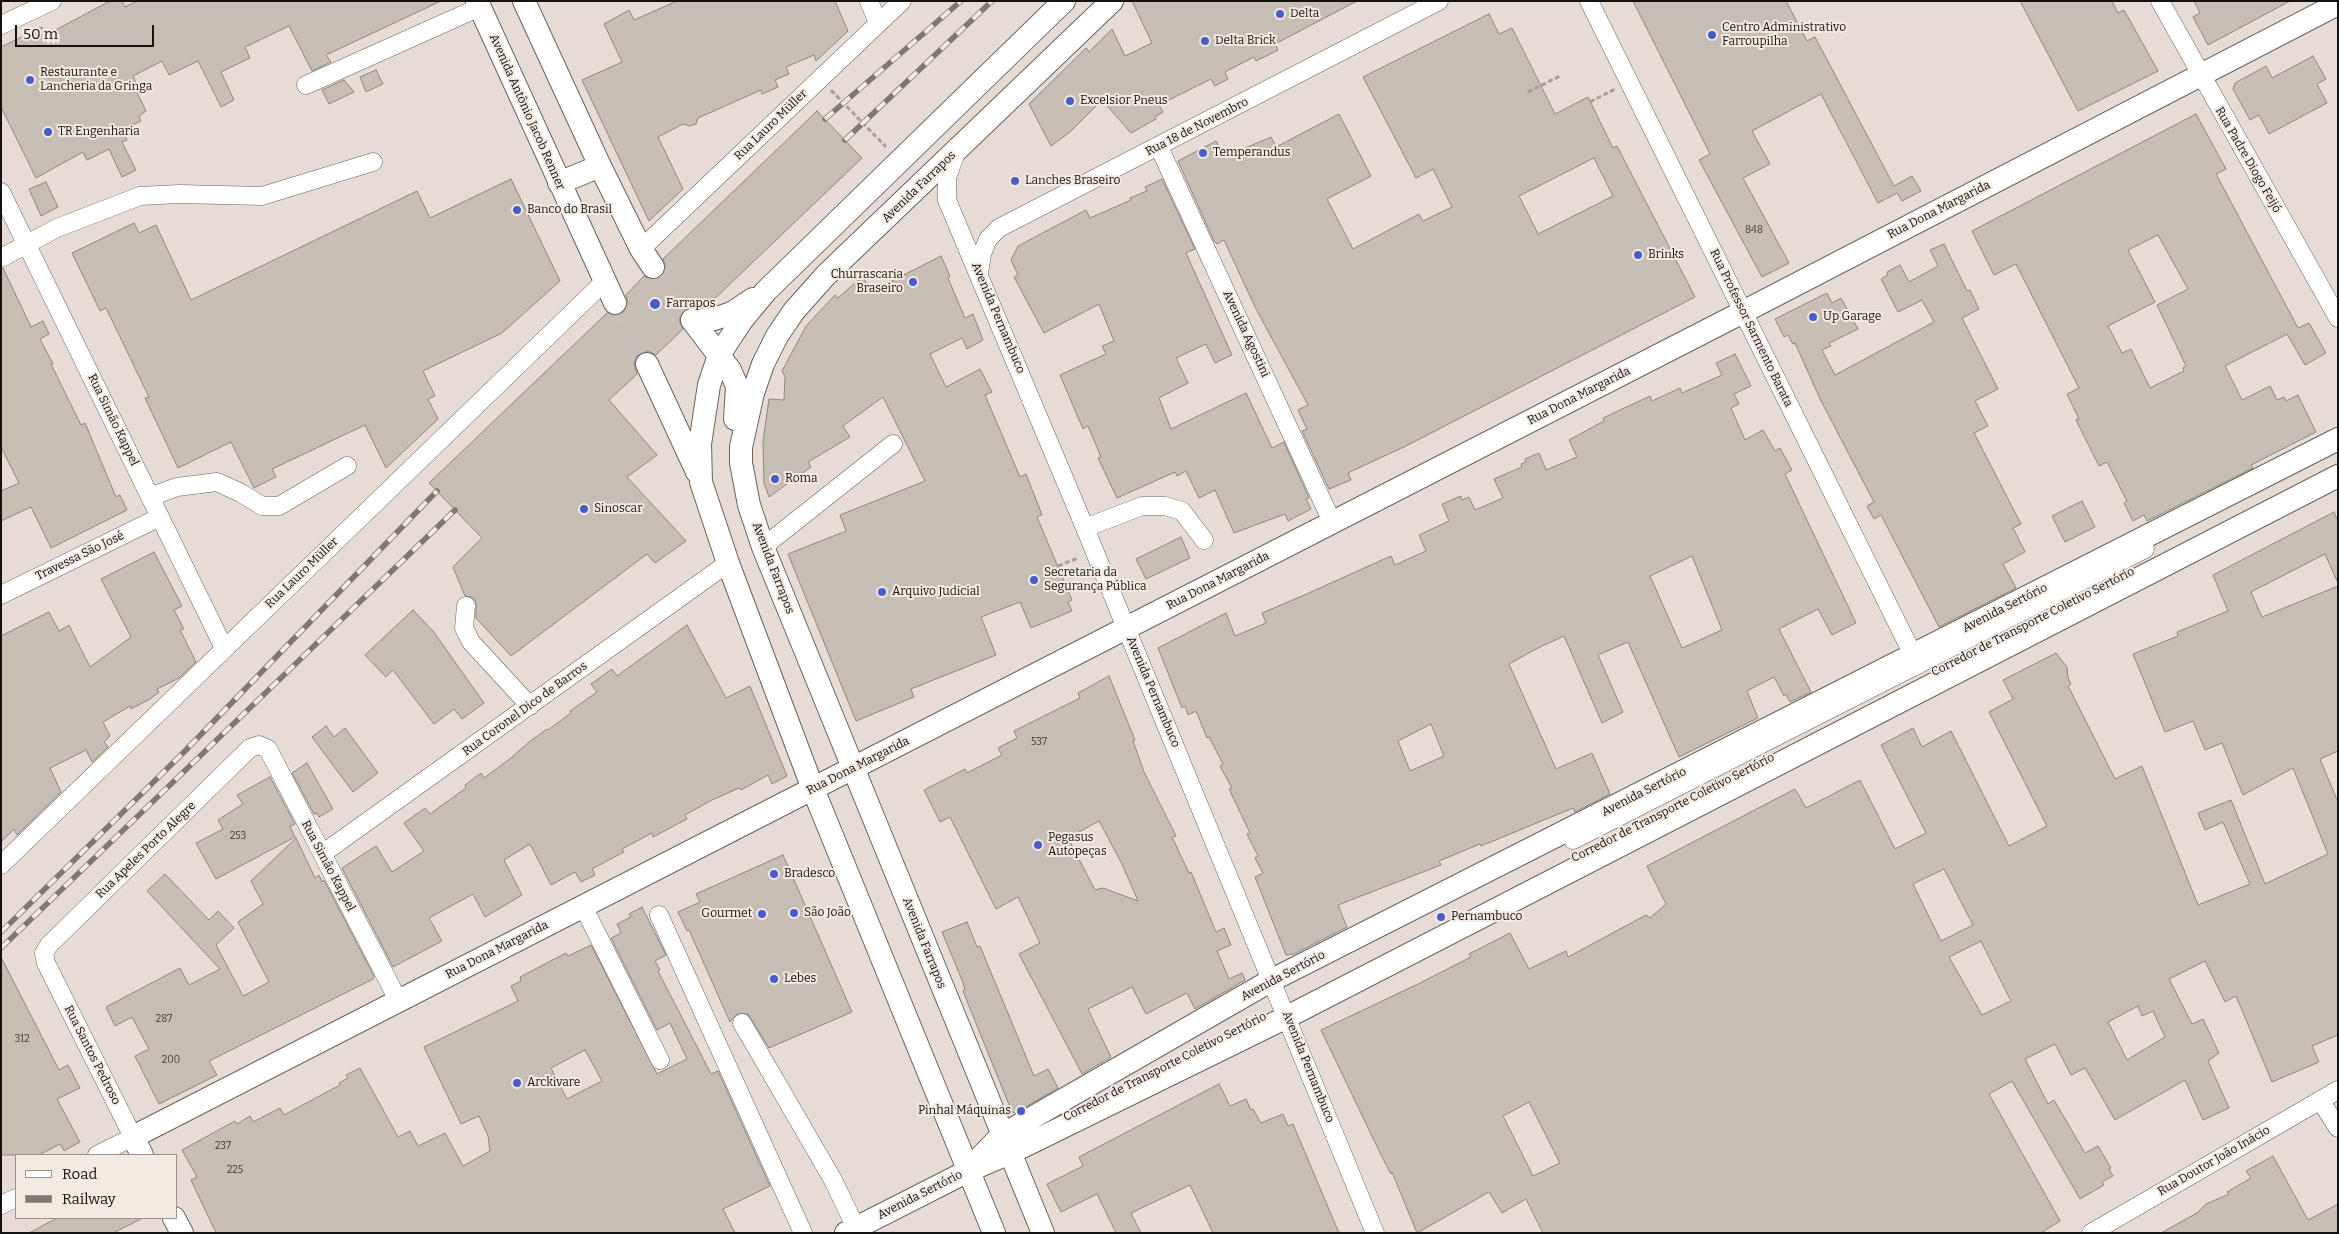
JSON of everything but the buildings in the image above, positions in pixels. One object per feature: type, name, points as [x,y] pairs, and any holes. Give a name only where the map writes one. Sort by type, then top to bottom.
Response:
[{"type":"main road","points":[[524,1],[600,166],[647,258]]},
{"type":"main road","points":[[701,482],[700,444],[703,417],[718,355],[742,320],[766,291],[1064,1]]},
{"type":"main road","name":"Avenida Farrapos","points":[[1043,1233],[763,548],[749,505],[741,463],[741,446],[753,393],[763,364],[777,336],[794,311],[826,275],[1112,1]]},
{"type":"main road","name":"Avenida Antônio Jacob Renner","points":[[478,4],[615,303]]},
{"type":"main road","name":"Rua Dona Margarida","points":[[138,1146],[398,1000],[1743,312],[2338,4]]},
{"type":"main road","points":[[559,183],[600,166]]},
{"type":"main road","points":[[741,446],[735,422],[738,386],[730,370],[692,320],[714,319],[732,313],[766,291]]},
{"type":"main road","points":[[647,364],[701,482],[728,563],[813,788],[994,1233]]},
{"type":"main road","name":"Avenida Sertório","points":[[851,1230],[968,1171],[1006,1144],[1272,980],[1916,660],[2338,439]]},
{"type":"main road","name":"Avenida Sertório","points":[[1006,1144],[1286,1012],[2338,476]]},
{"type":"main road","points":[[175,1219],[182,1233]]},
{"type":"street","points":[[1,26],[52,1]]},
{"type":"street","points":[[870,1],[878,23]]},
{"type":"street","name":"Rua Lauro Müller","points":[[647,258],[820,78],[902,1]]},
{"type":"street","name":"Rua 18 de Novembro","points":[[979,272],[982,254],[988,239],[999,228],[1439,1]]},
{"type":"street","name":"Rua Professor Sarmento Barata","points":[[1589,1],[1916,660]]},
{"type":"street","name":"Rua Padre Diogo Feijó","points":[[2160,1],[2338,318]]},
{"type":"street","points":[[306,85],[478,4]]},
{"type":"street","name":"Avenida Agostini","points":[[1159,147],[1332,522]]},
{"type":"street","name":"Avenida Pernambuco","points":[[956,151],[947,177],[946,200],[979,272],[1286,1012],[1375,1233]]},
{"type":"street","points":[[1,258],[27,246],[57,228],[140,196],[179,194],[262,196],[373,162]]},
{"type":"street","name":"Rua Simão Kappel","points":[[1,192],[224,648]]},
{"type":"street","name":"Rua Lauro Müller","points":[[1,865],[604,282]]},
{"type":"street","points":[[763,548],[893,444]]},
{"type":"street","name":"Corredor de Transporte Coletivo Sertório","points":[[1916,660],[2338,451]]},
{"type":"street","name":"Corredor de Transporte Coletivo Sertório","points":[[1286,1012],[2338,465]]},
{"type":"street","points":[[150,497],[177,487],[217,482],[241,493],[262,506],[280,506],[346,466]]},
{"type":"street","points":[[1085,528],[1142,506],[1165,506],[1182,511],[1204,540]]},
{"type":"street","name":"Travessa São José","points":[[1,595],[160,517]]},
{"type":"street","name":"Rua Coronel Dico de Barros","points":[[322,854],[728,563]]},
{"type":"street","points":[[466,606],[464,628],[471,642],[530,706]]},
{"type":"street","name":"Rua Simão Kappel","points":[[250,748],[259,745],[268,749],[398,1000]]},
{"type":"street","name":"Rua Apeles Porto Alegre","points":[[44,953],[49,945],[250,748]]},
{"type":"street","points":[[583,906],[660,1060]]},
{"type":"street","points":[[659,915],[804,1233]]},
{"type":"street","name":"Rua Santos Pedroso","points":[[44,953],[46,963],[138,1146]]},
{"type":"street","points":[[742,1023],[833,1180],[851,1230]]},
{"type":"street","name":"Rua Doutor João Inácio","points":[[2091,1233],[2338,1090]]},
{"type":"street","points":[[2320,1100],[2338,1128]]},
{"type":"street","name":"Rua Dona Margarida","points":[[102,1154],[138,1146]]},
{"type":"street","points":[[968,1171],[998,1233]]},
{"type":"street","points":[[1,1205],[15,1198]]},
{"type":"path","points":[[1528,92],[1560,76]]},
{"type":"path","points":[[820,78],[900,161]]},
{"type":"path","points":[[1590,102],[1629,82]]},
{"type":"tunnel","points":[[653,267],[692,320]]},
{"type":"tunnel","points":[[615,303],[647,364]]},
{"type":"railway","points":[[825,119],[961,1]]},
{"type":"railway","points":[[845,140],[992,1]]},
{"type":"railway","points":[[1,932],[184,752],[437,491]]},
{"type":"railway","points":[[1,948],[455,510]]},
{"type":"place","name":"Delta","points":[[1280,14]]},
{"type":"place","name":"Centro Administrativo Farroupilha","points":[[1712,35]]},
{"type":"place","name":"Delta Brick","points":[[1205,41]]},
{"type":"place","name":"Restaurante e Lancheria da Gringa","points":[[30,80]]},
{"type":"place","name":"Excelsior Pneus","points":[[1070,101]]},
{"type":"place","name":"TR Engenharia","points":[[48,132]]},
{"type":"place","name":"Temperandus","points":[[1203,153]]},
{"type":"place","name":"Lanches Braseiro","points":[[1015,181]]},
{"type":"place","name":"Banco do Brasil","points":[[517,210]]},
{"type":"place","name":"Brinks","points":[[1638,255]]},
{"type":"place","name":"Churrascaria Braseiro","points":[[913,282]]},
{"type":"place","name":"Farrapos","points":[[655,304]]},
{"type":"place","name":"Up Garage","points":[[1813,317]]},
{"type":"place","name":"Roma","points":[[775,479]]},
{"type":"place","name":"Sinoscar","points":[[584,509]]},
{"type":"place","name":"Secretaria da Segurança Pública","points":[[1034,580]]},
{"type":"place","name":"Arquivo Judicial","points":[[882,592]]},
{"type":"place","name":"Pegasus Autopeças","points":[[1038,845]]},
{"type":"place","name":"Bradesco","points":[[774,874]]},
{"type":"place","name":"São João","points":[[794,913]]},
{"type":"place","name":"Gourmet","points":[[762,914]]},
{"type":"place","name":"Pernambuco","points":[[1441,917]]},
{"type":"place","name":"Lebes","points":[[774,979]]},
{"type":"place","name":"Arckivare","points":[[517,1083]]},
{"type":"place","name":"Pinhal Máquinas","points":[[1021,1111]]}]
